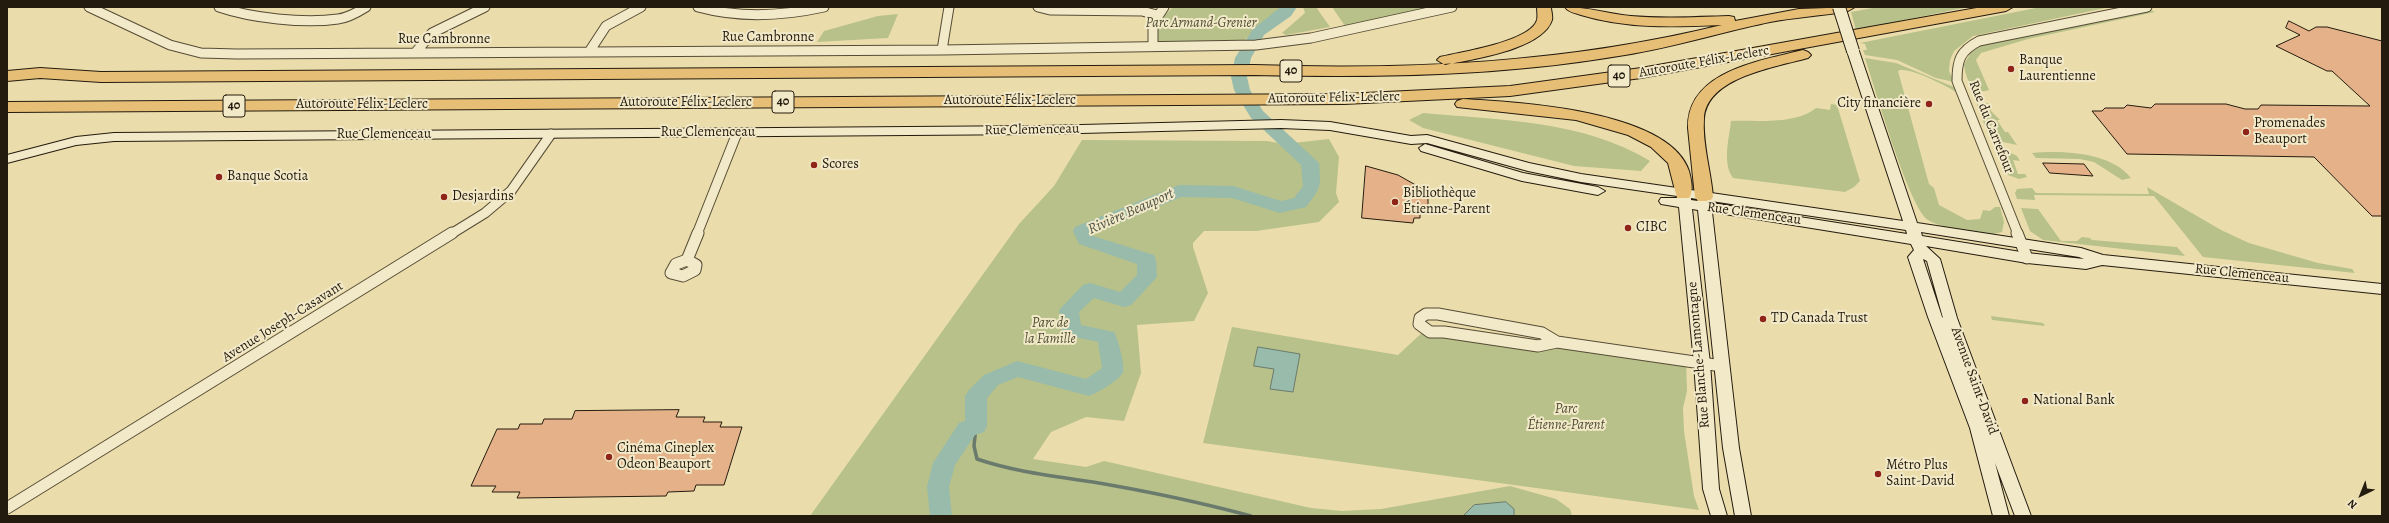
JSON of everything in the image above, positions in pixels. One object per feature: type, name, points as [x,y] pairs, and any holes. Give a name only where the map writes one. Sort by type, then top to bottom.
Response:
[{"type":"highway","points":[[1396,71],[1500,48],[1522,40],[1535,32],[1542,23],[1546,13],[1544,7]]},
{"type":"highway","points":[[1572,7],[1612,18],[1667,23],[1771,18]]},
{"type":"highway","name":"Autoroute Félix-Leclerc","points":[[7,76],[40,73],[102,77],[1224,70],[1396,71],[1541,61],[1626,50],[1678,41],[1771,18],[1848,7]]},
{"type":"highway","name":"Autoroute Félix-Leclerc","points":[[7,107],[1344,99],[1510,91],[1641,73],[2006,7]]},
{"type":"highway","points":[[1704,202],[1696,116],[1702,99],[1715,86],[1737,73],[1891,29]]},
{"type":"highway","points":[[7,70],[40,73]]},
{"type":"highway","points":[[1344,99],[1376,103],[1517,107],[1552,111],[1620,126],[1653,143],[1674,160],[1680,169],[1684,199]]},
{"type":"street","name":"Rue Cambronne","points":[[90,7],[170,45],[201,53],[942,50],[1152,45],[1256,45],[1311,38],[1452,7]]},
{"type":"street","points":[[220,7],[228,11],[243,14],[336,19],[353,15],[366,7]]},
{"type":"street","points":[[415,53],[432,33],[485,7]]},
{"type":"street","points":[[589,52],[606,26],[642,7]]},
{"type":"street","points":[[698,7],[717,12],[742,13],[794,12],[824,7]]},
{"type":"street","points":[[942,50],[949,7]]},
{"type":"street","points":[[1038,7],[1050,10],[1116,8],[1157,14]]},
{"type":"street","points":[[1152,45],[1151,27],[1157,14],[1164,7]]},
{"type":"street","name":"Avenue Saint-David","points":[[1839,7],[1917,240],[1933,259],[1950,318],[2023,516]]},
{"type":"street","name":"Rue du Carrefour","points":[[2027,258],[1957,81],[1957,62],[1963,49],[1979,41],[2147,7]]},
{"type":"street","name":"Rue Clemenceau","points":[[7,159],[76,141],[114,137],[1042,130],[1281,124],[1368,131],[1411,140],[1427,139],[1546,172],[1802,221],[2027,258],[2086,264],[2102,260]]},
{"type":"street","points":[[687,260],[737,133]]},
{"type":"street","name":"Avenue Joseph-Casavant","points":[[7,508],[485,213],[511,191],[551,134]]},
{"type":"street","name":"Rue Blanche-Lamontagne","points":[[1684,199],[1702,363],[1711,489],[1719,516]]},
{"type":"street","name":"Rue Blanche-Lamontagne","points":[[1704,202],[1738,500],[1744,516]]},
{"type":"street","name":"Avenue Saint-David","points":[[1917,240],[1915,256],[1935,317],[1978,428],[2001,516]]},
{"type":"street","name":"Rue Clemenceau","points":[[1917,240],[2022,244],[2081,253],[2102,260],[2382,289]]},
{"type":"street","points":[[1557,342],[1542,333],[1438,314],[1426,314],[1420,318],[1419,324],[1424,331],[1432,334],[1444,332],[1538,346],[1557,342],[1722,366]]},
{"type":"green space","name":"Parc Armand-Grenier","points":[[1173,7],[1285,7],[1281,12],[1245,40],[1157,42],[1156,24]]},
{"type":"green space","points":[[1303,7],[1316,7],[1330,27],[1286,35],[1282,33],[1305,13]]},
{"type":"green space","points":[[1332,7],[1432,7],[1345,26]]},
{"type":"green space","points":[[1878,7],[1968,7],[1856,30],[1851,12]]},
{"type":"green space","points":[[2041,7],[2110,7],[1973,36],[1954,51],[1950,60],[1949,71],[1954,82],[1936,78],[1897,60],[1865,55],[1863,50],[1867,50],[1865,44],[1860,43]]},
{"type":"green space","points":[[2148,9],[2155,12],[2028,39],[1981,53],[1976,60],[1989,90],[1983,91],[1974,88],[1966,75],[1964,64],[1972,51],[1982,45]]},
{"type":"green space","points":[[898,14],[888,38],[817,42],[824,31],[878,16]]},
{"type":"green space","points":[[1865,58],[1896,63],[1954,87],[1956,92],[1917,73],[1902,70],[1898,71],[1929,184],[1934,188],[1939,205],[1967,220],[1980,219],[1983,210],[1990,211],[1995,207],[2000,207],[2004,222],[2002,232],[1993,234],[1942,226],[1928,220],[1920,211],[1902,171]]},
{"type":"green space","points":[[1978,103],[1989,103],[1991,111],[2000,120],[1997,120],[2005,132],[2008,132],[2017,145],[2003,142],[1989,136],[1977,106]]},
{"type":"green space","points":[[1831,104],[1837,105],[1860,181],[1854,187],[1845,192],[1733,178],[1727,158],[1731,121],[1787,119],[1798,117],[1816,108],[1830,110]]},
{"type":"green space","points":[[1423,113],[1511,120],[1569,130],[1597,137],[1624,147],[1650,161],[1641,171],[1574,166],[1423,128],[1409,120]]},
{"type":"green space","name":"Parc de la Famille","points":[[1329,139],[1339,157],[1336,193],[1339,202],[1319,222],[1256,231],[1204,231],[1193,243],[1193,247],[1208,293],[1194,321],[1137,325],[1141,373],[1124,421],[1086,417],[1051,432],[1033,459],[1086,467],[1104,461],[1311,508],[1342,511],[1381,509],[1510,486],[1556,499],[1570,509],[1572,516],[810,516],[1019,224],[1054,186],[1082,140],[1267,141],[1284,144]]},
{"type":"green space","points":[[2011,153],[2017,156],[2020,161],[2013,160],[2018,174],[2025,174],[2027,177],[2019,179],[2008,175],[1999,156]]},
{"type":"green space","points":[[2032,153],[2071,153],[2099,158],[2122,169],[2131,178],[2122,180],[2094,162],[2080,159],[2036,158]]},
{"type":"green space","points":[[2147,187],[2221,230],[2249,243],[2318,263],[2352,269],[2355,273],[2203,257],[2154,196],[2034,195],[2035,200],[2017,199],[2015,193],[2017,189],[2032,188],[2036,193],[2149,194]]},
{"type":"green space","points":[[2021,208],[2038,209],[2061,241],[2077,241],[2082,237],[2090,238],[2092,240],[2177,247],[2185,256],[2043,240],[2030,231]]},
{"type":"green space","points":[[1991,316],[2043,323],[2045,326],[1992,320]]},
{"type":"green space","name":"Parc Étienne-Parent","points":[[1232,327],[1398,355],[1424,331],[1538,346],[1557,342],[1686,360],[1687,391],[1683,408],[1684,431],[1694,496],[1699,510],[1203,443]]},
{"type":"shaded area","points":[[1258,347],[1300,354],[1293,392],[1270,389],[1274,369],[1254,366]]},
{"type":"shaded area","points":[[1506,502],[1514,509],[1514,516],[1463,516],[1474,505]]},
{"type":"building","name":"Promenades Beauport","points":[[2289,21],[2309,31],[2316,27],[2327,27],[2382,41],[2382,216],[2372,216],[2314,157],[2127,154],[2092,111],[2102,111],[2105,108],[2124,108],[2127,105],[2151,108],[2155,104],[2226,104],[2245,109],[2258,109],[2261,105],[2370,106],[2332,71],[2327,71],[2276,46],[2300,35],[2286,28]]},
{"type":"building","points":[[2043,163],[2084,164],[2093,176],[2050,173]]},
{"type":"building","name":"Bibliothèque Étienne-Parent","points":[[1366,166],[1398,175],[1428,192],[1428,214],[1420,213],[1420,218],[1414,218],[1413,223],[1362,218]]},
{"type":"building","name":"Cinéma Cineplex Odeon Beauport","points":[[679,410],[676,417],[705,417],[703,422],[722,422],[720,427],[742,427],[724,485],[696,485],[694,491],[668,492],[666,496],[517,498],[520,492],[492,492],[496,486],[471,486],[497,429],[518,429],[520,424],[542,424],[544,419],[572,419],[575,411]]},
{"type":"waterway","name":"Rivière Beauport","points":[[941,516],[938,487],[944,463],[967,429],[976,426],[976,396],[991,380],[1017,369],[1089,388],[1113,371],[1107,337],[1072,330],[1069,310],[1090,290],[1124,300],[1147,277],[1147,260],[1086,240],[1082,231],[1179,191],[1233,192],[1280,207],[1300,203],[1312,187],[1310,163],[1257,114],[1242,90],[1239,77],[1243,58],[1258,32],[1286,13],[1289,7]]},
{"type":"waterway","points":[[976,426],[974,446],[977,459],[1049,476],[1113,485],[1172,497],[1251,516]]},
{"type":"place","name":"Banque Laurentienne","points":[[2011,69]]},
{"type":"place","name":"City financière","points":[[1929,104]]},
{"type":"place","name":"Promenades Beauport","points":[[2246,132]]},
{"type":"place","name":"Scores","points":[[814,165]]},
{"type":"place","name":"Banque Scotia","points":[[219,177]]},
{"type":"place","name":"Desjardins","points":[[444,197]]},
{"type":"place","name":"Bibliothèque Étienne-Parent","points":[[1395,202]]},
{"type":"place","name":"CIBC","points":[[1628,228]]},
{"type":"place","name":"TD Canada Trust","points":[[1763,319]]},
{"type":"place","name":"National Bank","points":[[2025,401]]},
{"type":"place","name":"Cinéma Cineplex Odeon Beauport","points":[[609,457]]},
{"type":"place","name":"Métro Plus Saint-David","points":[[1878,474]]}]
